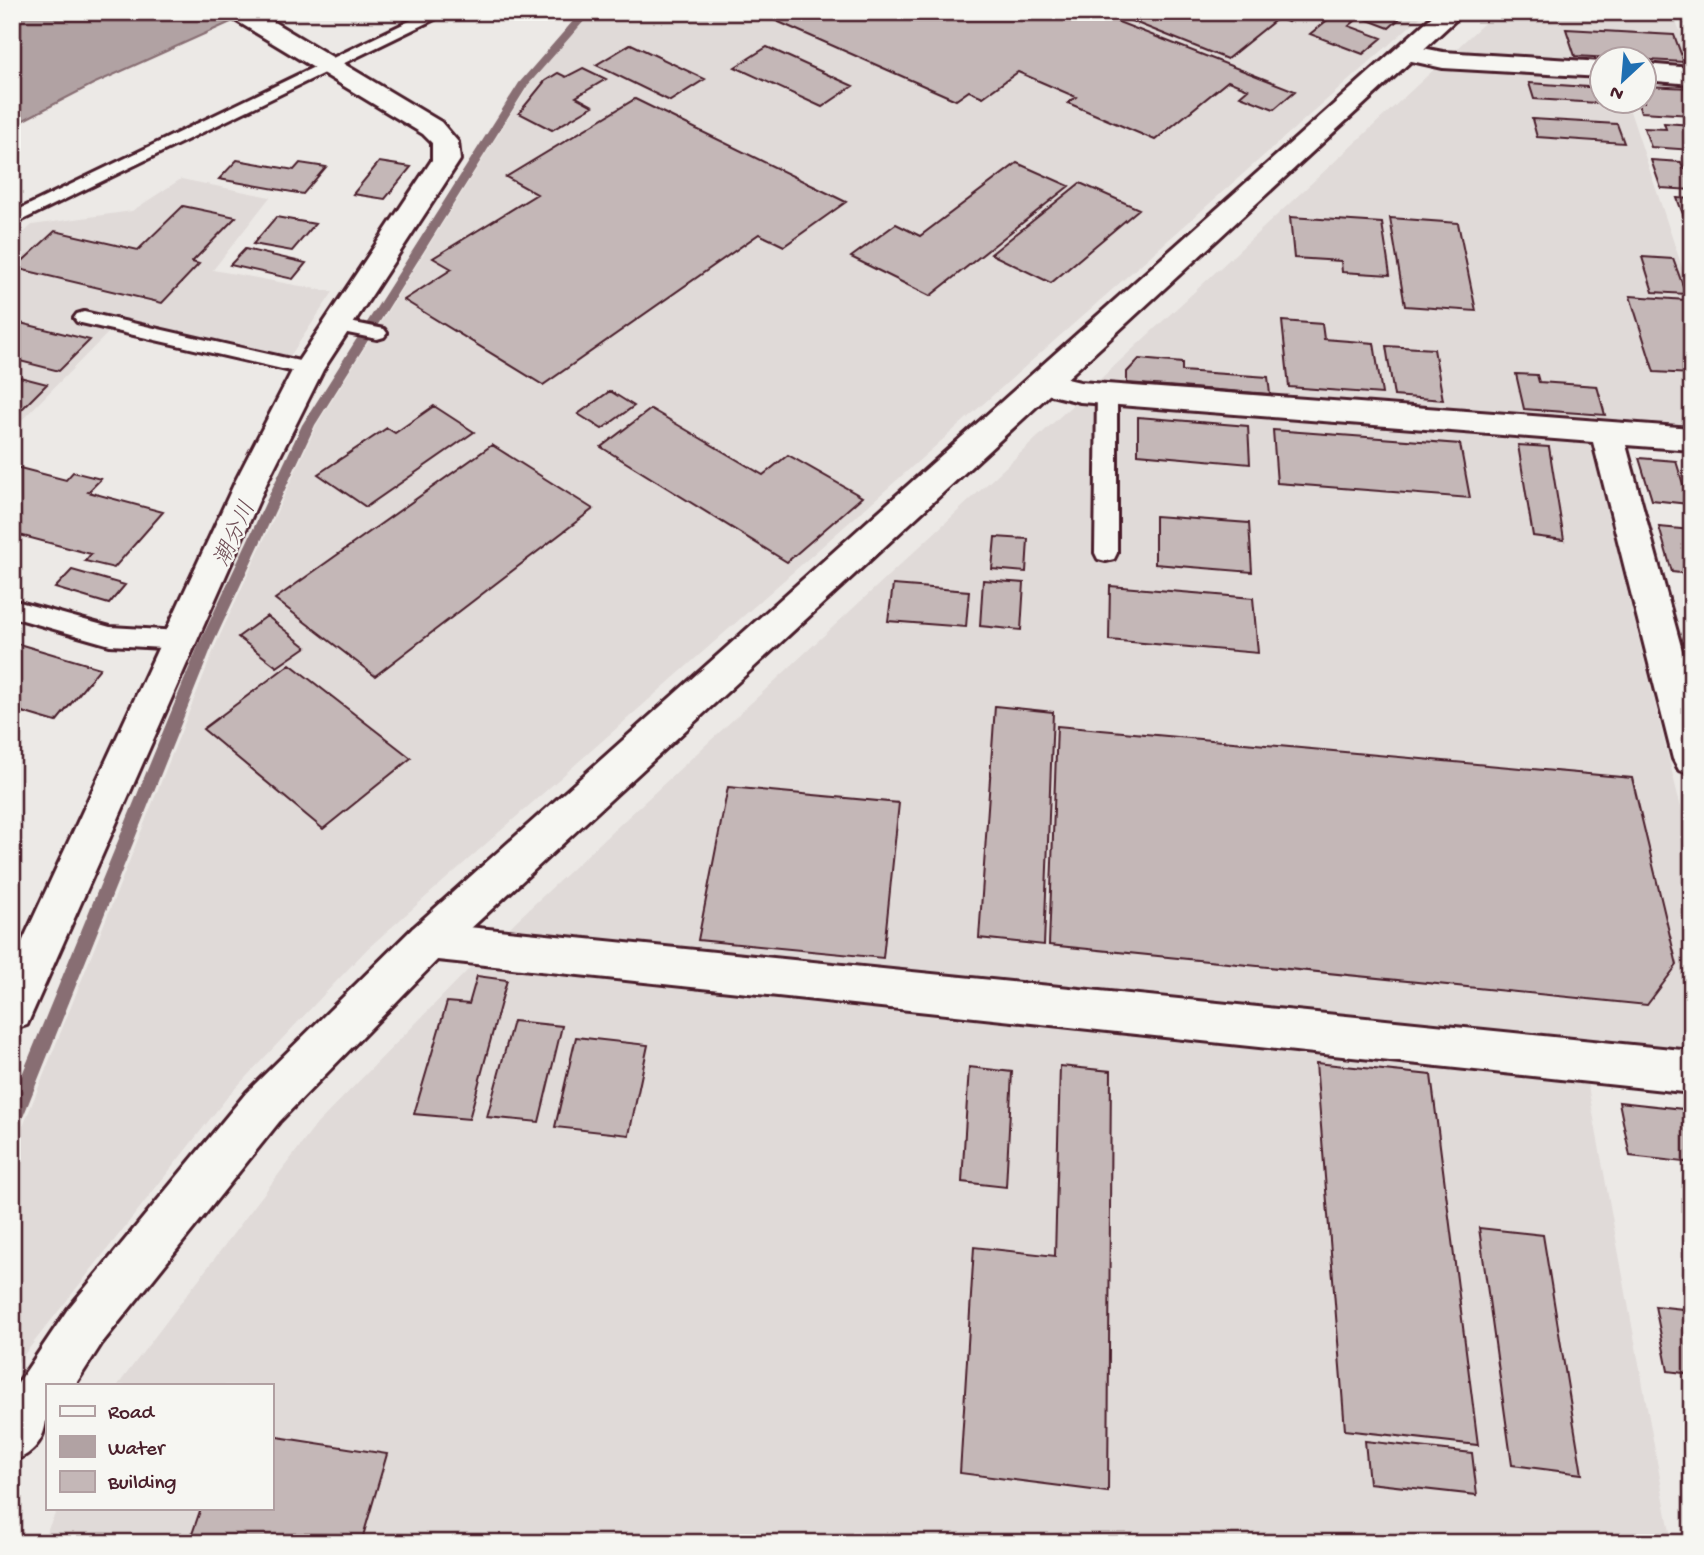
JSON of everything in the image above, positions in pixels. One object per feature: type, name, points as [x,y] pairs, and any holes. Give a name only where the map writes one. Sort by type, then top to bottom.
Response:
[{"type":"street","points":[[14,1004],[252,480],[308,369],[357,329],[446,160],[445,142],[432,128],[239,12]]},
{"type":"street","points":[[47,1384],[85,1326],[263,1107],[428,941],[1452,12]]},
{"type":"street","points":[[1407,53],[1443,60],[1588,69]]},
{"type":"street","points":[[1658,73],[1692,76]]},
{"type":"street","points":[[1042,383],[1080,391],[1692,439]]},
{"type":"street","points":[[1607,433],[1692,759]]},
{"type":"street","points":[[428,941],[1692,1072]]},
{"type":"street","points":[[12,1437],[46,1385]]},
{"type":"lane","points":[[12,219],[322,63],[442,12]]},
{"type":"lane","points":[[84,318],[308,369]]},
{"type":"lane","points":[[1107,393],[1107,553]]},
{"type":"lane","points":[[12,608],[110,636],[180,640]]},
{"type":"shaded area","points":[[592,12],[1426,12],[367,949],[229,1095],[12,1370],[12,1154],[217,642],[317,424],[531,82]]},
{"type":"shaded area","points":[[1496,12],[1672,12],[1692,59],[1692,71],[1658,70],[1658,46],[1588,46],[1588,116],[1632,116],[1692,297],[1692,428],[1585,422],[1692,852],[1692,1058],[1581,1048],[1672,1543],[41,1543],[57,1510],[273,1510],[273,1384],[119,1384],[317,1124],[516,921]]},
{"type":"shaded area","points":[[181,179],[270,197],[213,270],[333,292],[280,371],[108,333],[12,430],[12,244],[32,225],[132,211]]},
{"type":"water","points":[[12,12],[253,12],[93,84],[12,126]]},
{"type":"building","points":[[756,12],[1093,12],[1295,91],[1274,109],[1240,96],[1248,89],[1228,81],[1155,140],[1068,103],[1076,97],[1018,72],[983,97],[969,91],[956,100]]},
{"type":"building","points":[[1109,12],[1300,12],[1288,22],[1278,18],[1227,59]]},
{"type":"building","points":[[1347,12],[1407,12],[1389,28]]},
{"type":"building","points":[[1335,14],[1355,21],[1349,26],[1382,38],[1363,54],[1310,34]]},
{"type":"building","points":[[1566,29],[1674,35],[1684,62],[1658,61],[1658,46],[1588,46],[1588,57],[1575,56]]},
{"type":"building","points":[[631,44],[705,79],[670,101],[596,65]]},
{"type":"building","points":[[767,47],[853,86],[822,107],[735,67]]},
{"type":"building","points":[[583,68],[606,79],[576,97],[593,106],[552,130],[519,113],[545,81],[558,73],[566,77]]},
{"type":"building","points":[[1529,83],[1588,87],[1588,102],[1534,99]]},
{"type":"building","points":[[1658,87],[1692,88],[1692,115],[1658,113]]},
{"type":"building","points":[[635,99],[846,202],[784,246],[759,234],[543,385],[404,300],[452,269],[433,258],[537,194],[506,177]]},
{"type":"building","points":[[1532,119],[1617,124],[1624,143],[1537,137]]},
{"type":"building","points":[[1664,123],[1692,125],[1692,150],[1651,147],[1644,128],[1666,129]]},
{"type":"building","points":[[237,160],[294,170],[300,163],[326,167],[303,194],[219,179]]},
{"type":"building","points":[[1651,160],[1681,162],[1683,168],[1692,169],[1692,190],[1661,188]]},
{"type":"building","points":[[379,162],[411,167],[385,199],[353,194]]},
{"type":"building","points":[[1017,163],[1069,186],[930,296],[851,257],[896,224],[920,236]]},
{"type":"building","points":[[1080,183],[1139,209],[1051,283],[991,254]]},
{"type":"building","points":[[1677,198],[1692,199],[1692,225],[1687,225]]},
{"type":"building","points":[[183,206],[236,217],[192,262],[199,264],[162,303],[15,268],[55,231],[138,250]]},
{"type":"building","points":[[276,217],[315,224],[292,251],[253,244]]},
{"type":"building","points":[[1290,217],[1382,223],[1390,275],[1342,272],[1341,261],[1294,258]]},
{"type":"building","points":[[1390,218],[1458,223],[1476,311],[1405,306]]},
{"type":"building","points":[[245,249],[306,263],[293,279],[230,265]]},
{"type":"building","points":[[1642,257],[1673,259],[1686,294],[1653,292]]},
{"type":"building","points":[[1630,296],[1686,300],[1692,315],[1692,374],[1654,372]]},
{"type":"building","points":[[12,321],[90,340],[59,371],[12,359]]},
{"type":"building","points":[[1282,321],[1322,324],[1324,339],[1374,343],[1382,394],[1289,387]]},
{"type":"building","points":[[1386,346],[1434,349],[1443,400],[1394,396]]},
{"type":"building","points":[[1139,359],[1182,363],[1182,371],[1268,377],[1270,394],[1127,383],[1127,372]]},
{"type":"building","points":[[1516,374],[1537,375],[1539,382],[1597,386],[1605,415],[1524,409]]},
{"type":"building","points":[[12,375],[47,384],[14,417],[12,417]]},
{"type":"building","points":[[610,391],[634,406],[602,429],[578,414]]},
{"type":"building","points":[[434,406],[474,432],[366,507],[318,474],[387,428],[395,433]]},
{"type":"building","points":[[651,409],[763,475],[788,455],[862,497],[787,562],[601,447]]},
{"type":"building","points":[[1138,417],[1248,426],[1250,464],[1138,454]]},
{"type":"building","points":[[1273,430],[1460,444],[1470,498],[1277,483]]},
{"type":"building","points":[[492,445],[593,509],[375,676],[275,599]]},
{"type":"building","points":[[1518,445],[1549,447],[1564,540],[1533,536]]},
{"type":"building","points":[[1639,458],[1676,461],[1689,504],[1652,500]]},
{"type":"building","points":[[12,466],[66,480],[73,472],[101,479],[88,492],[163,512],[114,568],[85,561],[91,554],[12,533]]},
{"type":"building","points":[[1155,516],[1249,523],[1252,572],[1155,564]]},
{"type":"building","points":[[1659,527],[1692,530],[1692,583],[1689,574],[1672,572]]},
{"type":"building","points":[[995,537],[1028,539],[1026,572],[992,569]]},
{"type":"building","points":[[72,570],[125,585],[109,604],[55,588]]},
{"type":"building","points":[[983,580],[1024,583],[1021,630],[980,626]]},
{"type":"building","points":[[893,585],[969,591],[966,627],[888,621]]},
{"type":"building","points":[[1110,586],[1253,598],[1258,653],[1109,640]]},
{"type":"building","points":[[267,616],[306,647],[277,667],[238,637]]},
{"type":"building","points":[[12,642],[100,668],[56,722],[12,709]]},
{"type":"building","points":[[290,664],[411,758],[323,829],[203,729]]},
{"type":"building","points":[[995,706],[1053,712],[1044,945],[979,938]]},
{"type":"building","points":[[1057,726],[1632,778],[1677,965],[1647,1005],[1049,945]]},
{"type":"building","points":[[728,787],[899,803],[883,958],[698,940]]},
{"type":"building","points":[[477,976],[507,980],[469,1119],[414,1114],[447,1002],[469,1004]]},
{"type":"building","points":[[513,1021],[562,1026],[539,1122],[487,1117]]},
{"type":"building","points":[[576,1037],[648,1045],[629,1135],[555,1127]]},
{"type":"building","points":[[1316,1063],[1431,1075],[1478,1445],[1345,1430]]},
{"type":"building","points":[[1060,1066],[1111,1071],[1108,1492],[960,1473],[974,1247],[1055,1256]]},
{"type":"building","points":[[969,1067],[1012,1072],[1006,1187],[962,1182]]},
{"type":"building","points":[[1619,1102],[1692,1110],[1692,1163],[1630,1156]]},
{"type":"building","points":[[1479,1228],[1543,1235],[1582,1474],[1512,1465]]},
{"type":"building","points":[[1655,1306],[1692,1310],[1692,1374],[1668,1371]]},
{"type":"building","points":[[1685,1409],[1692,1410],[1692,1445]]},
{"type":"building","points":[[273,1436],[387,1454],[361,1543],[189,1543],[200,1510],[273,1510]]},
{"type":"building","points":[[1365,1441],[1472,1453],[1477,1495],[1369,1483]]},
{"type":"waterway","name":"潮分川","points":[[12,1122],[206,644],[309,425],[524,83],[587,12]]}]
